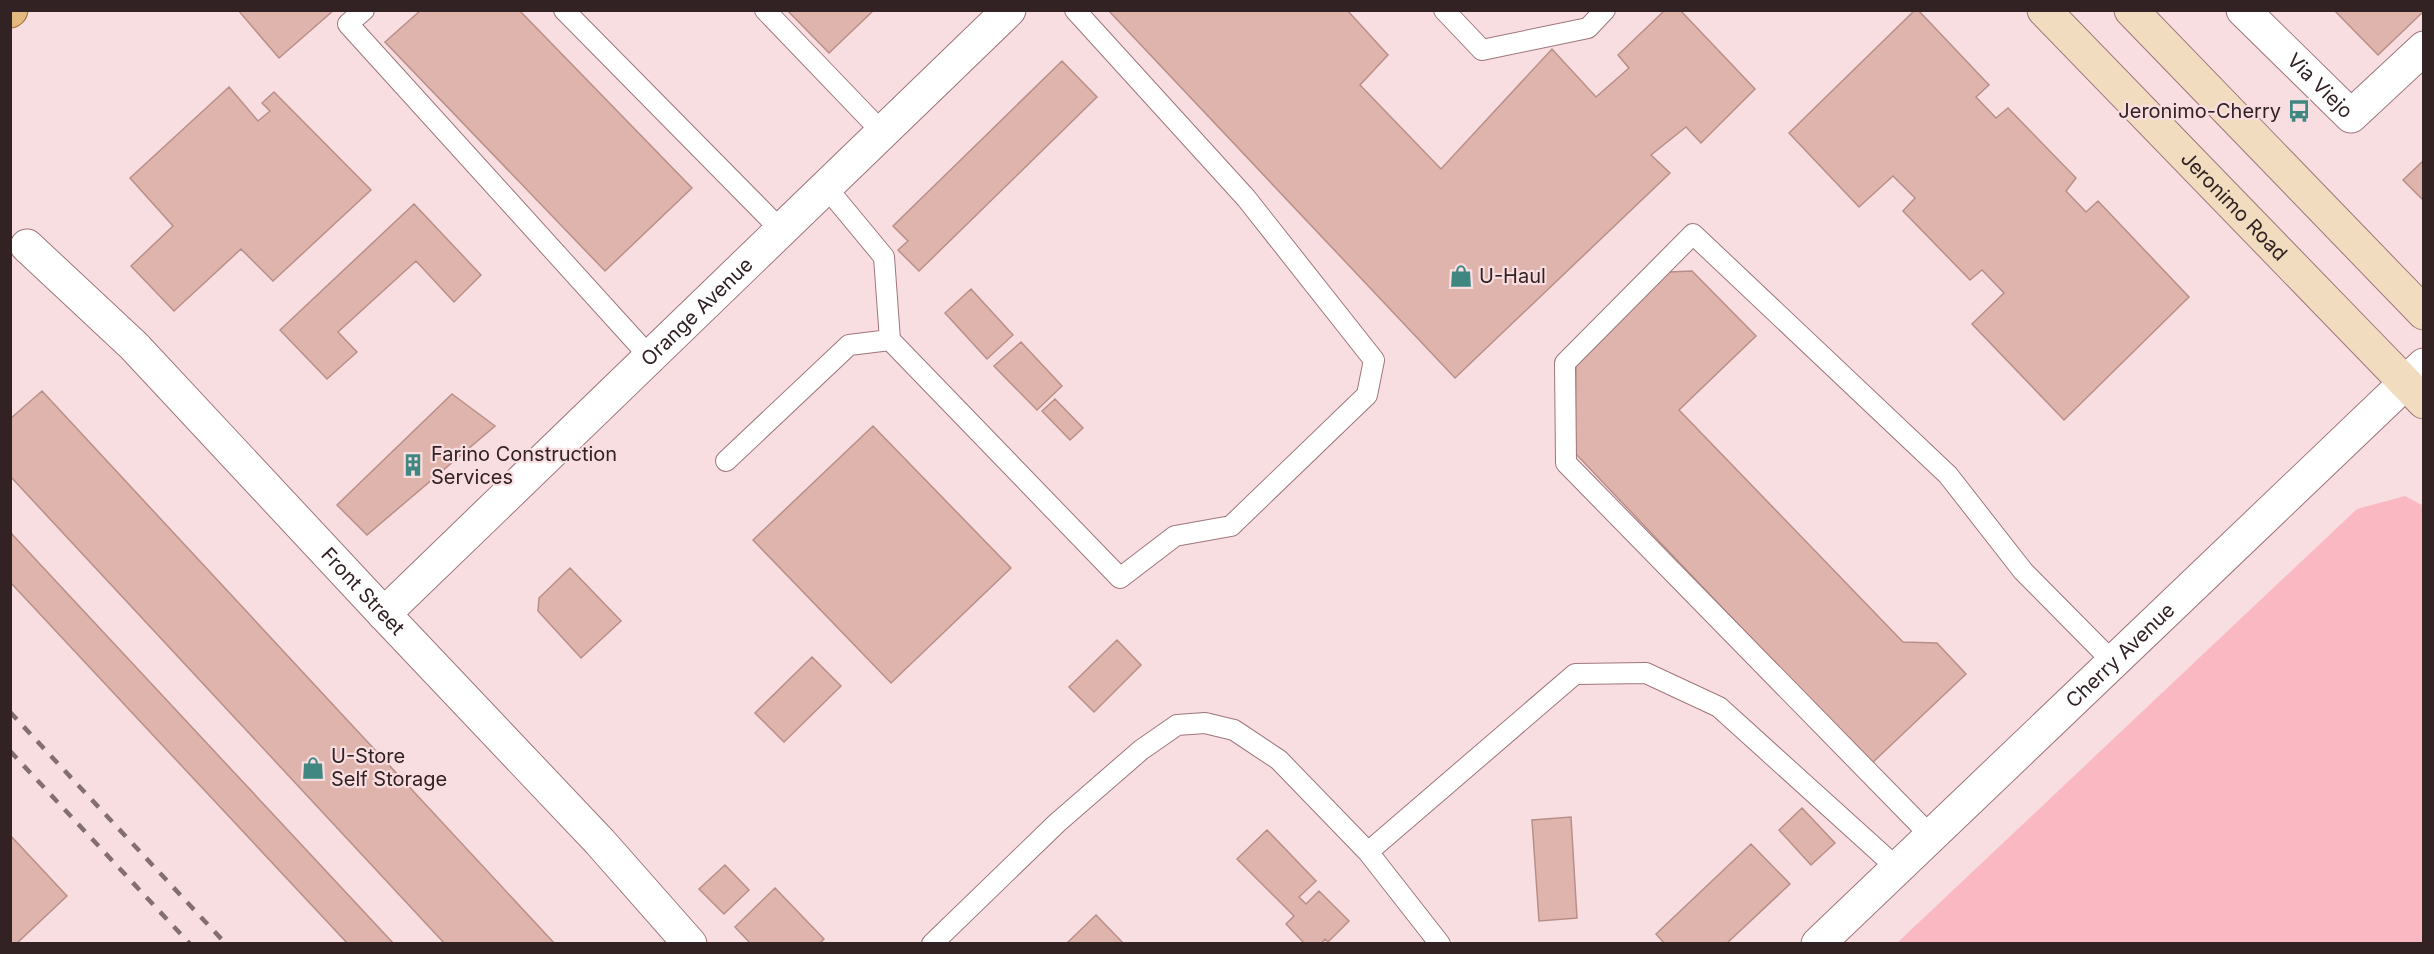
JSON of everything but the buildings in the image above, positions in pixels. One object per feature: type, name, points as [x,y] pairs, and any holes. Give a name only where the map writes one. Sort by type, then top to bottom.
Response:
[{"type":"main road","name":"Jeronimo Road","points":[[2044,10],[2418,383]]},
{"type":"main road","points":[[2131,10],[2424,312]]},
{"type":"street","name":"Via Viejo","points":[[2243,10],[2351,116],[2424,48]]},
{"type":"street","name":"Orange Avenue","points":[[384,614],[1007,11]]},
{"type":"street","name":"Front Street","points":[[19,246],[134,346],[600,842],[690,944]]},
{"type":"street","name":"Cherry Avenue","points":[[1818,944],[2113,662],[2418,383]]},
{"type":"lane","points":[[364,10],[348,24],[649,356]]},
{"type":"lane","points":[[564,10],[781,230]]},
{"type":"lane","points":[[765,10],[883,133]]},
{"type":"lane","points":[[826,187],[884,258],[890,340],[1120,578],[1175,536],[1231,526],[1367,395],[1374,360],[1246,198],[1075,10]]},
{"type":"lane","points":[[1443,10],[1482,50],[1588,28],[1605,10]]},
{"type":"lane","points":[[1931,836],[1566,463],[1565,363],[1693,234],[1948,475],[2023,571],[2113,662]]},
{"type":"lane","points":[[726,461],[849,345],[890,340]]},
{"type":"lane","points":[[1368,852],[1575,674],[1646,673],[1719,707],[1898,868]]},
{"type":"lane","points":[[932,944],[1057,823],[1142,750],[1177,725],[1205,723],[1234,730],[1279,760],[1368,852],[1440,944]]},
{"type":"shaded area","points":[[2405,496],[2424,506],[2423,943],[1897,943],[2357,509]]},
{"type":"railway","points":[[10,712],[226,944]]},
{"type":"railway","points":[[10,751],[190,944]]},
{"type":"place","name":"Jeronimo-Cherry","points":[[2299,111]]},
{"type":"place","name":"U-Haul","points":[[1461,276]]},
{"type":"place","name":"Farino Construction Services","points":[[413,465]]},
{"type":"place","name":"U-Store Self Storage","points":[[313,768]]}]
